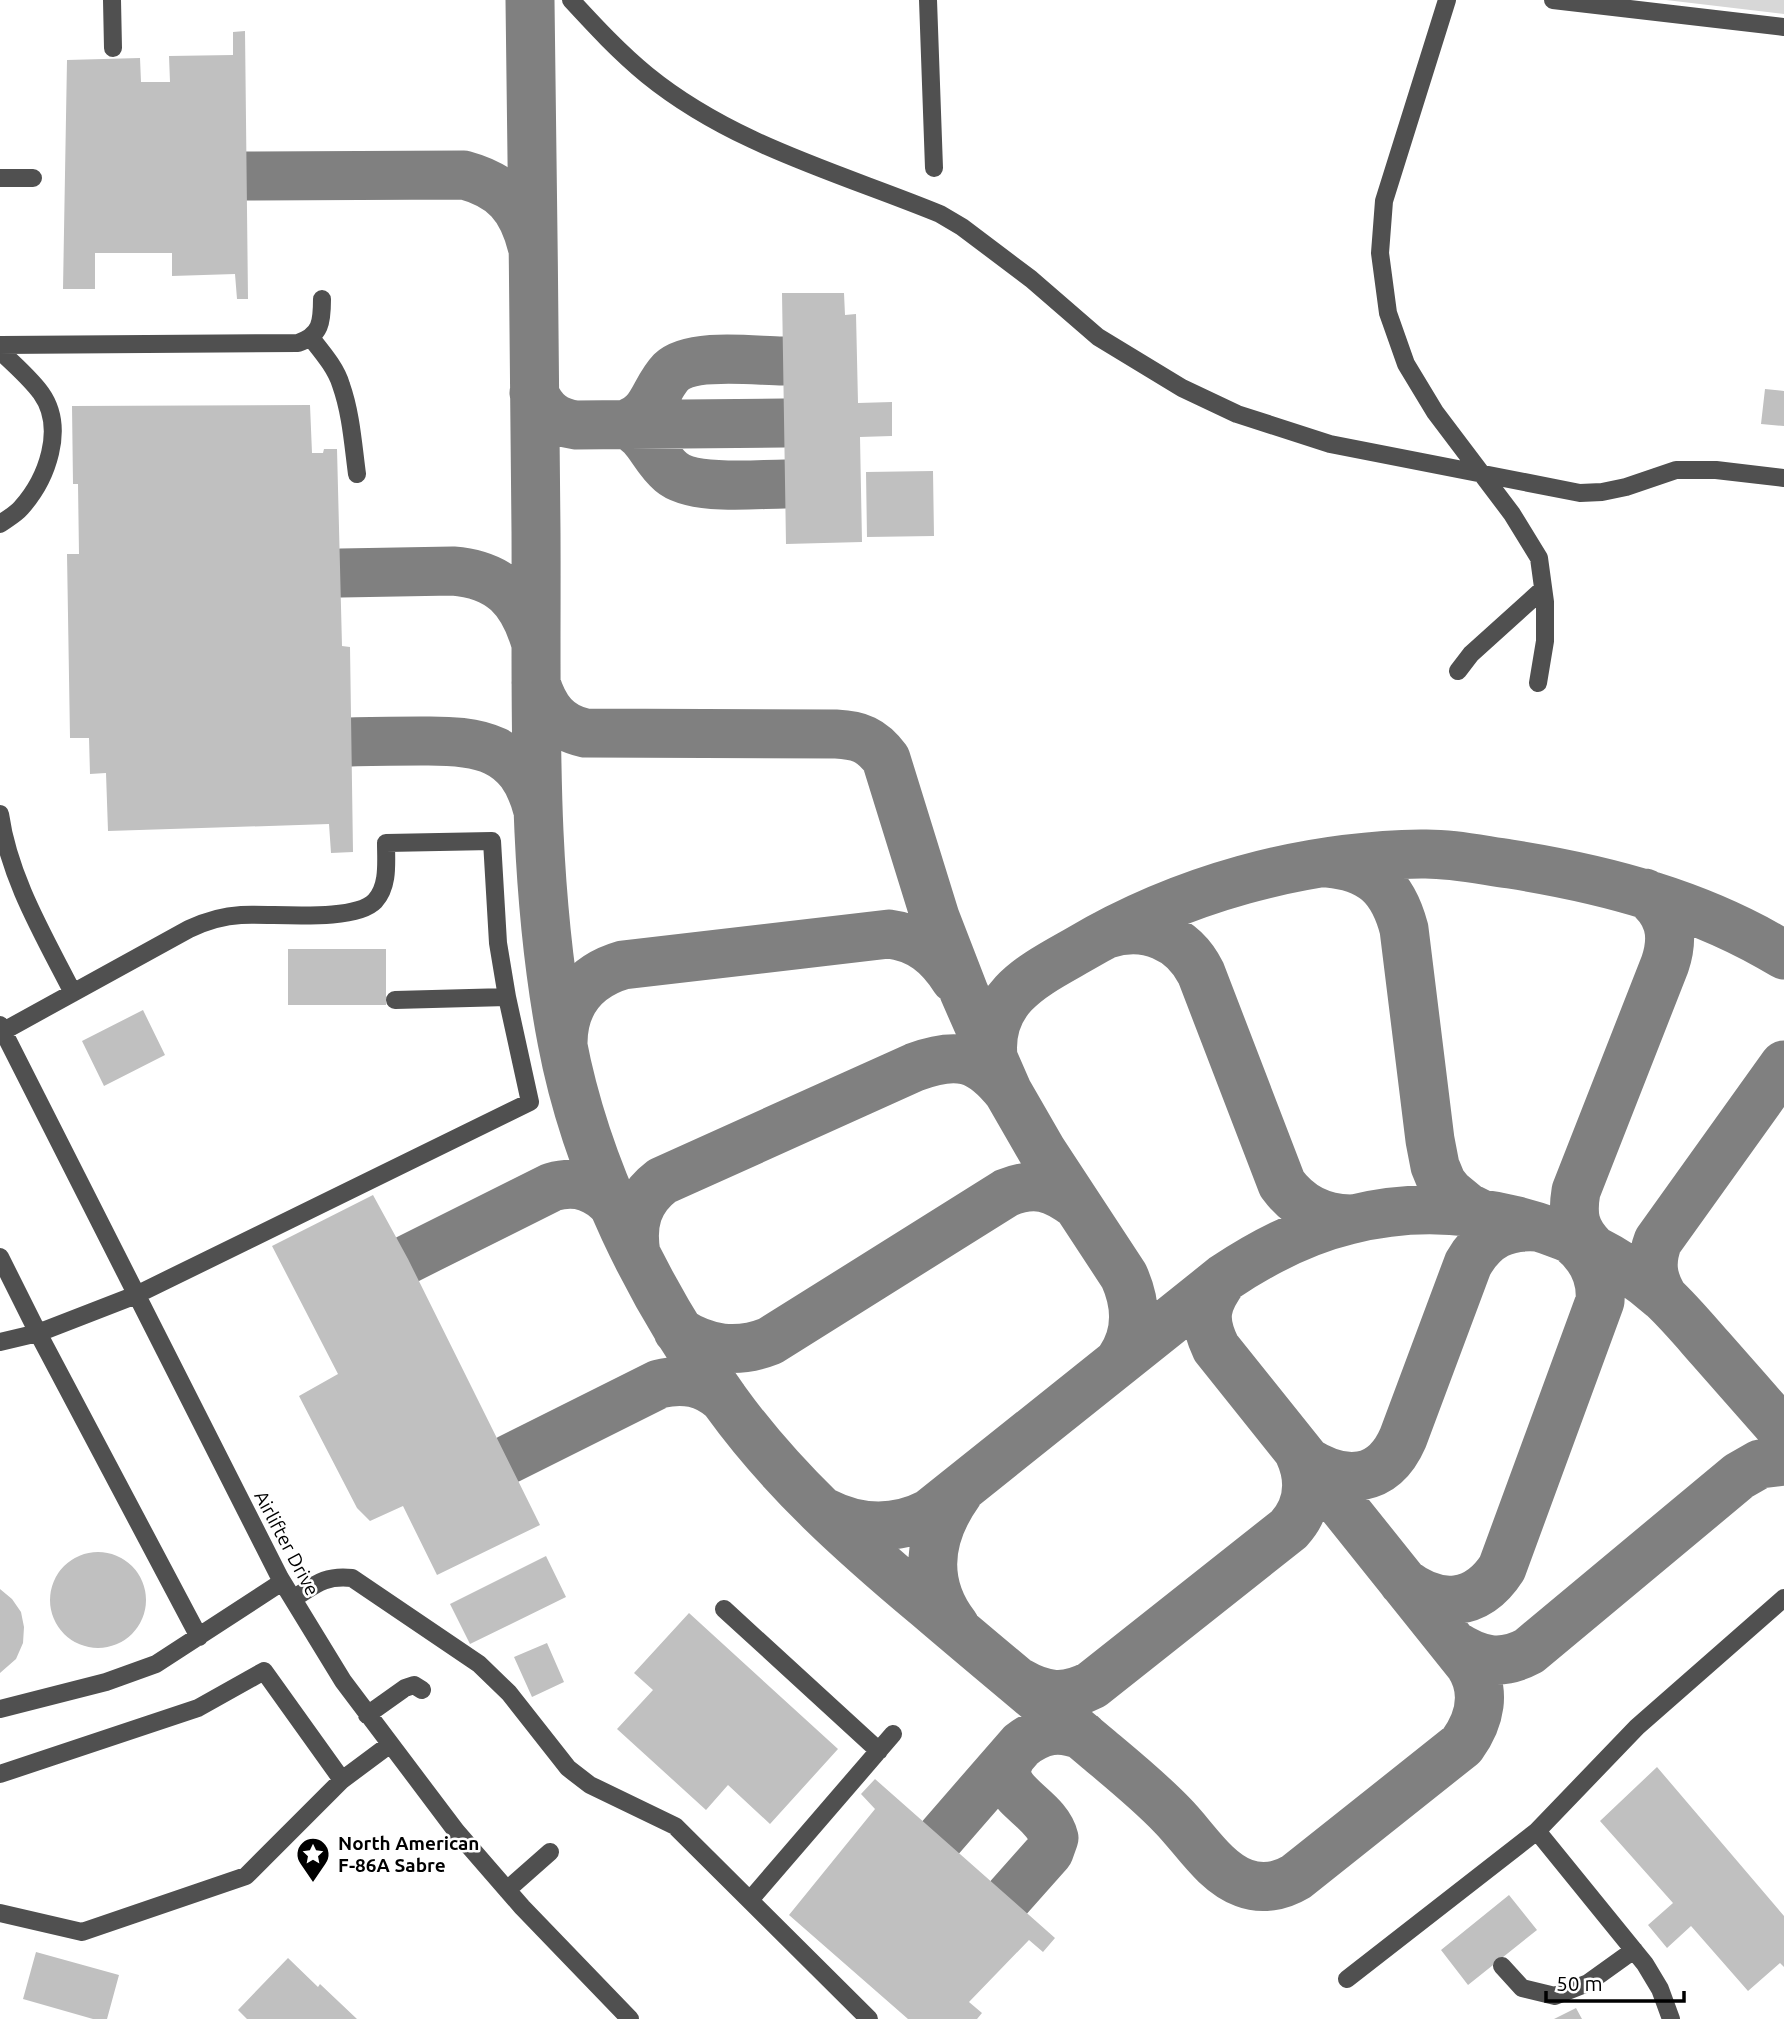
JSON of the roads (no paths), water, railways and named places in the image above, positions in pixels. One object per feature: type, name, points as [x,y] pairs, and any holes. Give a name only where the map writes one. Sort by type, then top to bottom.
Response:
[{"type":"street","points":[[112,0],[113,48]]},
{"type":"street","points":[[571,0],[648,76],[716,121],[776,152],[940,214],[1003,258],[1098,337],[1182,388],[1237,414],[1330,444],[1580,493],[1626,487],[1676,470],[1716,470],[1784,478]]},
{"type":"street","points":[[929,0],[933,168]]},
{"type":"street","points":[[1447,0],[1384,201],[1380,253],[1388,313],[1406,364],[1435,412],[1512,514],[1539,558],[1544,589],[1545,641],[1538,683]]},
{"type":"street","points":[[1553,0],[1784,27]]},
{"type":"street","points":[[0,178],[33,178]]},
{"type":"street","points":[[0,345],[298,344],[311,338],[322,320],[322,299]]},
{"type":"street","points":[[311,338],[341,383],[350,420],[357,474]]},
{"type":"street","points":[[0,351],[42,394],[51,415],[53,440],[48,462],[32,494],[20,509],[0,524]]},
{"type":"street","points":[[1458,671],[1471,654],[1544,589]]},
{"type":"street","points":[[0,814],[12,867],[72,993]]},
{"type":"street","points":[[0,1342],[38,1334],[136,1295],[530,1102],[498,943],[492,841],[386,843],[386,872],[382,888],[374,902],[362,909],[340,914],[240,915],[213,918],[1,1030]]},
{"type":"street","points":[[395,1000],[507,997]]},
{"type":"street","name":"Airlifter Drive","points":[[1,1030],[282,1582],[343,1681],[456,1831],[507,1890],[630,2019]]},
{"type":"street","points":[[0,1257],[38,1334],[200,1637]]},
{"type":"street","points":[[293,1599],[321,1580],[335,1576],[352,1578],[480,1664],[509,1693],[568,1768],[590,1786],[675,1826],[869,2019]]},
{"type":"street","points":[[0,1709],[106,1682],[156,1664],[282,1582]]},
{"type":"street","points":[[1347,1979],[1537,1830],[1637,1727],[1784,1598]]},
{"type":"street","points":[[723,1609],[879,1751]]},
{"type":"street","points":[[0,1774],[198,1708],[264,1671],[342,1780]]},
{"type":"street","points":[[367,1715],[405,1688],[414,1685],[422,1690]]},
{"type":"street","points":[[750,1900],[893,1734]]},
{"type":"street","points":[[0,1913],[82,1932],[246,1876],[342,1780],[389,1745]]},
{"type":"street","points":[[1537,1830],[1634,1950],[1660,1989],[1671,2019]]},
{"type":"street","points":[[507,1890],[550,1852]]},
{"type":"street","points":[[1502,1966],[1522,1987],[1555,1996],[1588,1983],[1634,1950]]},
{"type":"place","name":"North American F-86A Sabre","points":[[313,1884]]}]
